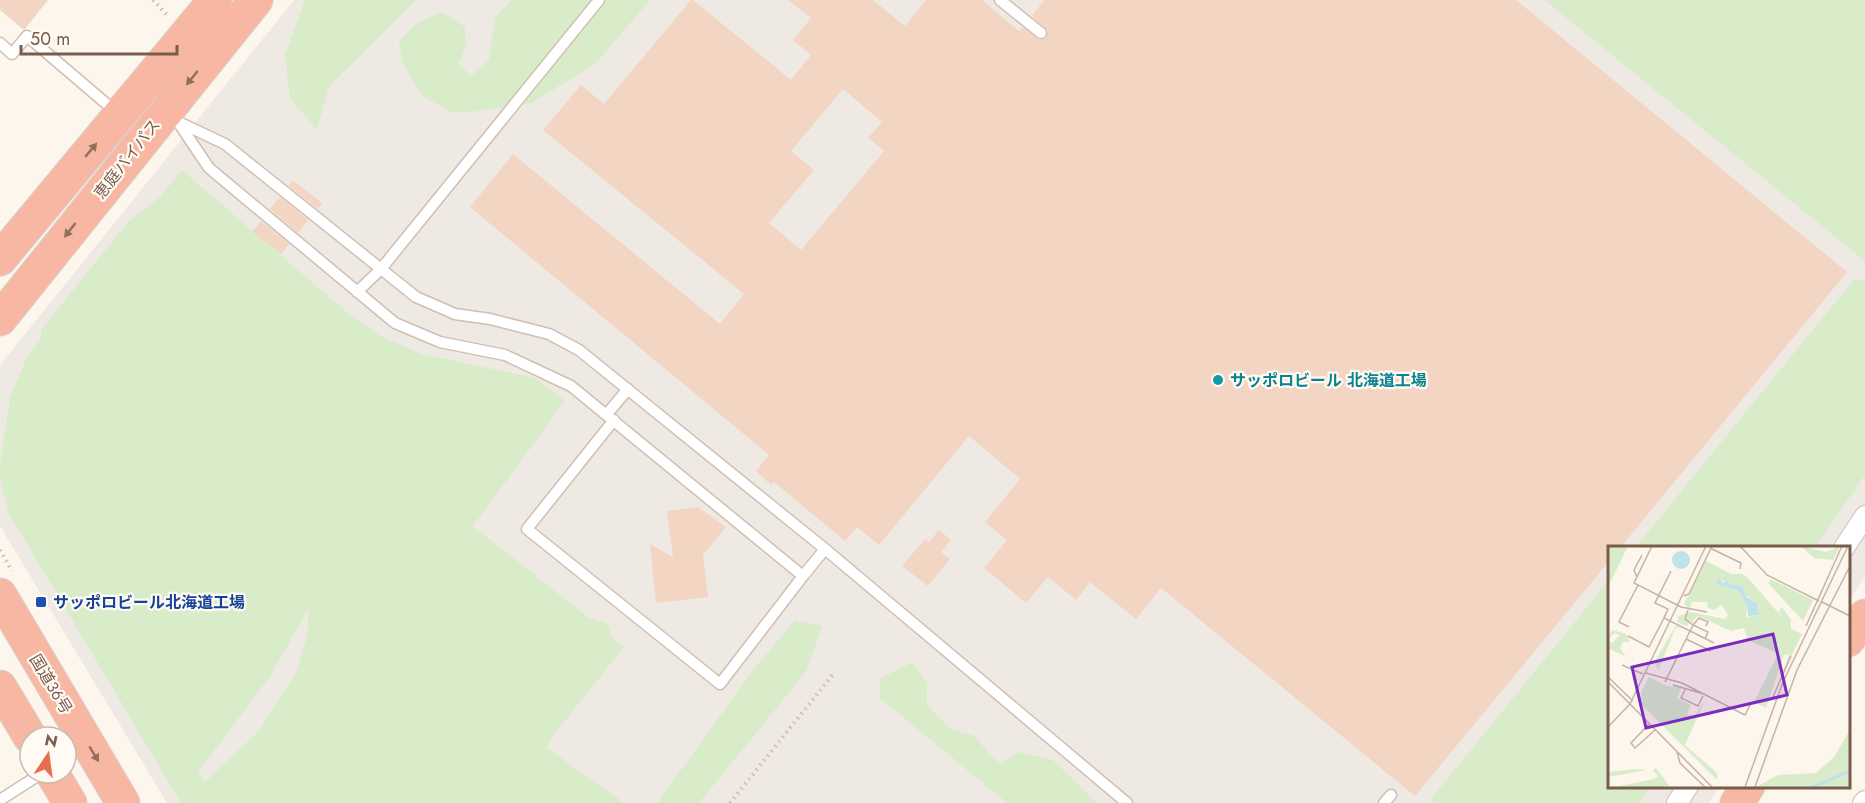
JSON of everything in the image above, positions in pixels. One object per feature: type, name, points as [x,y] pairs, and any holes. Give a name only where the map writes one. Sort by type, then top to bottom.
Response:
[{"type":"highway","name":"恵庭バイパス","points":[[0,260],[215,0]]},
{"type":"highway","name":"恵庭バイパス","points":[[0,319],[171,119],[256,0]]},
{"type":"highway","name":"国道36号","points":[[0,596],[123,803]]},
{"type":"highway","points":[[1850,637],[1865,616]]},
{"type":"highway","points":[[0,687],[23,725]]},
{"type":"highway","points":[[59,785],[70,803]]},
{"type":"highway","points":[[1737,803],[1747,788]]},
{"type":"street","points":[[1845,546],[1865,516]]},
{"type":"street","points":[[1677,803],[1687,788]]},
{"type":"lane","points":[[357,292],[381,269],[599,0]]},
{"type":"lane","points":[[1000,0],[1041,33]]},
{"type":"lane","points":[[0,44],[12,54],[27,36],[120,115]]},
{"type":"lane","points":[[171,119],[225,144],[416,297],[455,314],[490,319],[549,334],[579,350],[825,549],[1127,803]]},
{"type":"lane","points":[[171,119],[210,168],[394,323],[440,342],[505,354],[571,386],[803,576]]},
{"type":"lane","points":[[628,389],[611,417],[527,529],[720,684],[825,549]]},
{"type":"lane","points":[[0,800],[23,785]]},
{"type":"path","points":[[730,803],[834,673]]},
{"type":"shaded area","points":[[294,0],[1865,0],[1865,577],[1850,599],[1850,546],[1608,546],[1608,788],[1718,788],[1709,803],[167,803],[0,526],[0,365]]},
{"type":"green space","points":[[305,0],[416,0],[329,86],[317,129],[290,99],[285,55]]},
{"type":"green space","points":[[512,0],[650,0],[596,63],[532,103],[471,112],[451,112],[421,95],[402,62],[399,41],[419,22],[442,12],[465,27],[466,44],[459,64],[471,76],[489,60],[495,18]]},
{"type":"green space","points":[[1544,0],[1865,0],[1865,261],[1547,2]]},
{"type":"green space","points":[[182,170],[343,309],[380,336],[422,354],[535,378],[565,401],[473,526],[589,618],[608,624],[612,637],[624,647],[552,737],[547,748],[624,803],[181,803],[8,512],[0,478],[10,398],[27,357],[41,339],[41,330],[128,222],[160,197]],"holes":[[[309,607],[307,636],[296,673],[259,731],[205,782],[198,772],[271,675]]]},
{"type":"green space","points":[[1855,278],[1865,282],[1865,475],[1816,546],[1637,546]]},
{"type":"green space","points":[[1608,581],[1608,788],[1650,788],[1640,803],[1433,803],[1430,800]]},
{"type":"green space","points":[[795,620],[822,626],[806,672],[699,803],[657,803],[754,669]]},
{"type":"green space","points":[[912,662],[927,683],[927,704],[950,729],[975,736],[990,755],[1000,763],[1020,752],[1053,760],[1097,803],[1007,803],[880,698],[880,679]]},
{"type":"building","points":[[0,0],[48,0],[24,30],[0,10]]},
{"type":"building","name":"サッポロビール 北海道工場","points":[[691,0],[791,80],[811,55],[793,40],[811,18],[788,0],[873,0],[905,26],[926,0],[982,0],[1019,31],[1022,27],[1040,40],[1046,38],[1048,31],[1032,16],[1044,0],[1516,0],[1847,272],[1622,546],[1608,546],[1608,562],[1415,796],[1161,588],[1136,619],[1090,582],[1076,600],[1048,577],[1026,603],[984,568],[1007,540],[985,522],[1020,479],[969,436],[879,545],[857,527],[845,541],[774,482],[771,485],[756,471],[769,455],[470,207],[513,154],[720,324],[744,294],[543,130],[581,85],[604,104]],"holes":[[[843,89],[882,122],[868,138],[884,151],[801,250],[769,223],[814,170],[791,151]]]},
{"type":"building","points":[[293,180],[322,203],[318,209],[289,186]]},
{"type":"building","points":[[280,197],[308,220],[298,233],[270,209]]},
{"type":"building","points":[[261,221],[289,244],[281,254],[252,232]]},
{"type":"building","points":[[698,507],[726,527],[703,555],[708,597],[656,603],[650,544],[673,557],[667,511]]},
{"type":"building","points":[[939,530],[951,540],[941,552],[950,559],[928,586],[902,566],[925,539],[929,542]]},
{"type":"place","name":"サッポロビール 北海道工場","points":[[1218,380]]},
{"type":"place","name":"サッポロビール北海道工場","points":[[41,602]]}]
